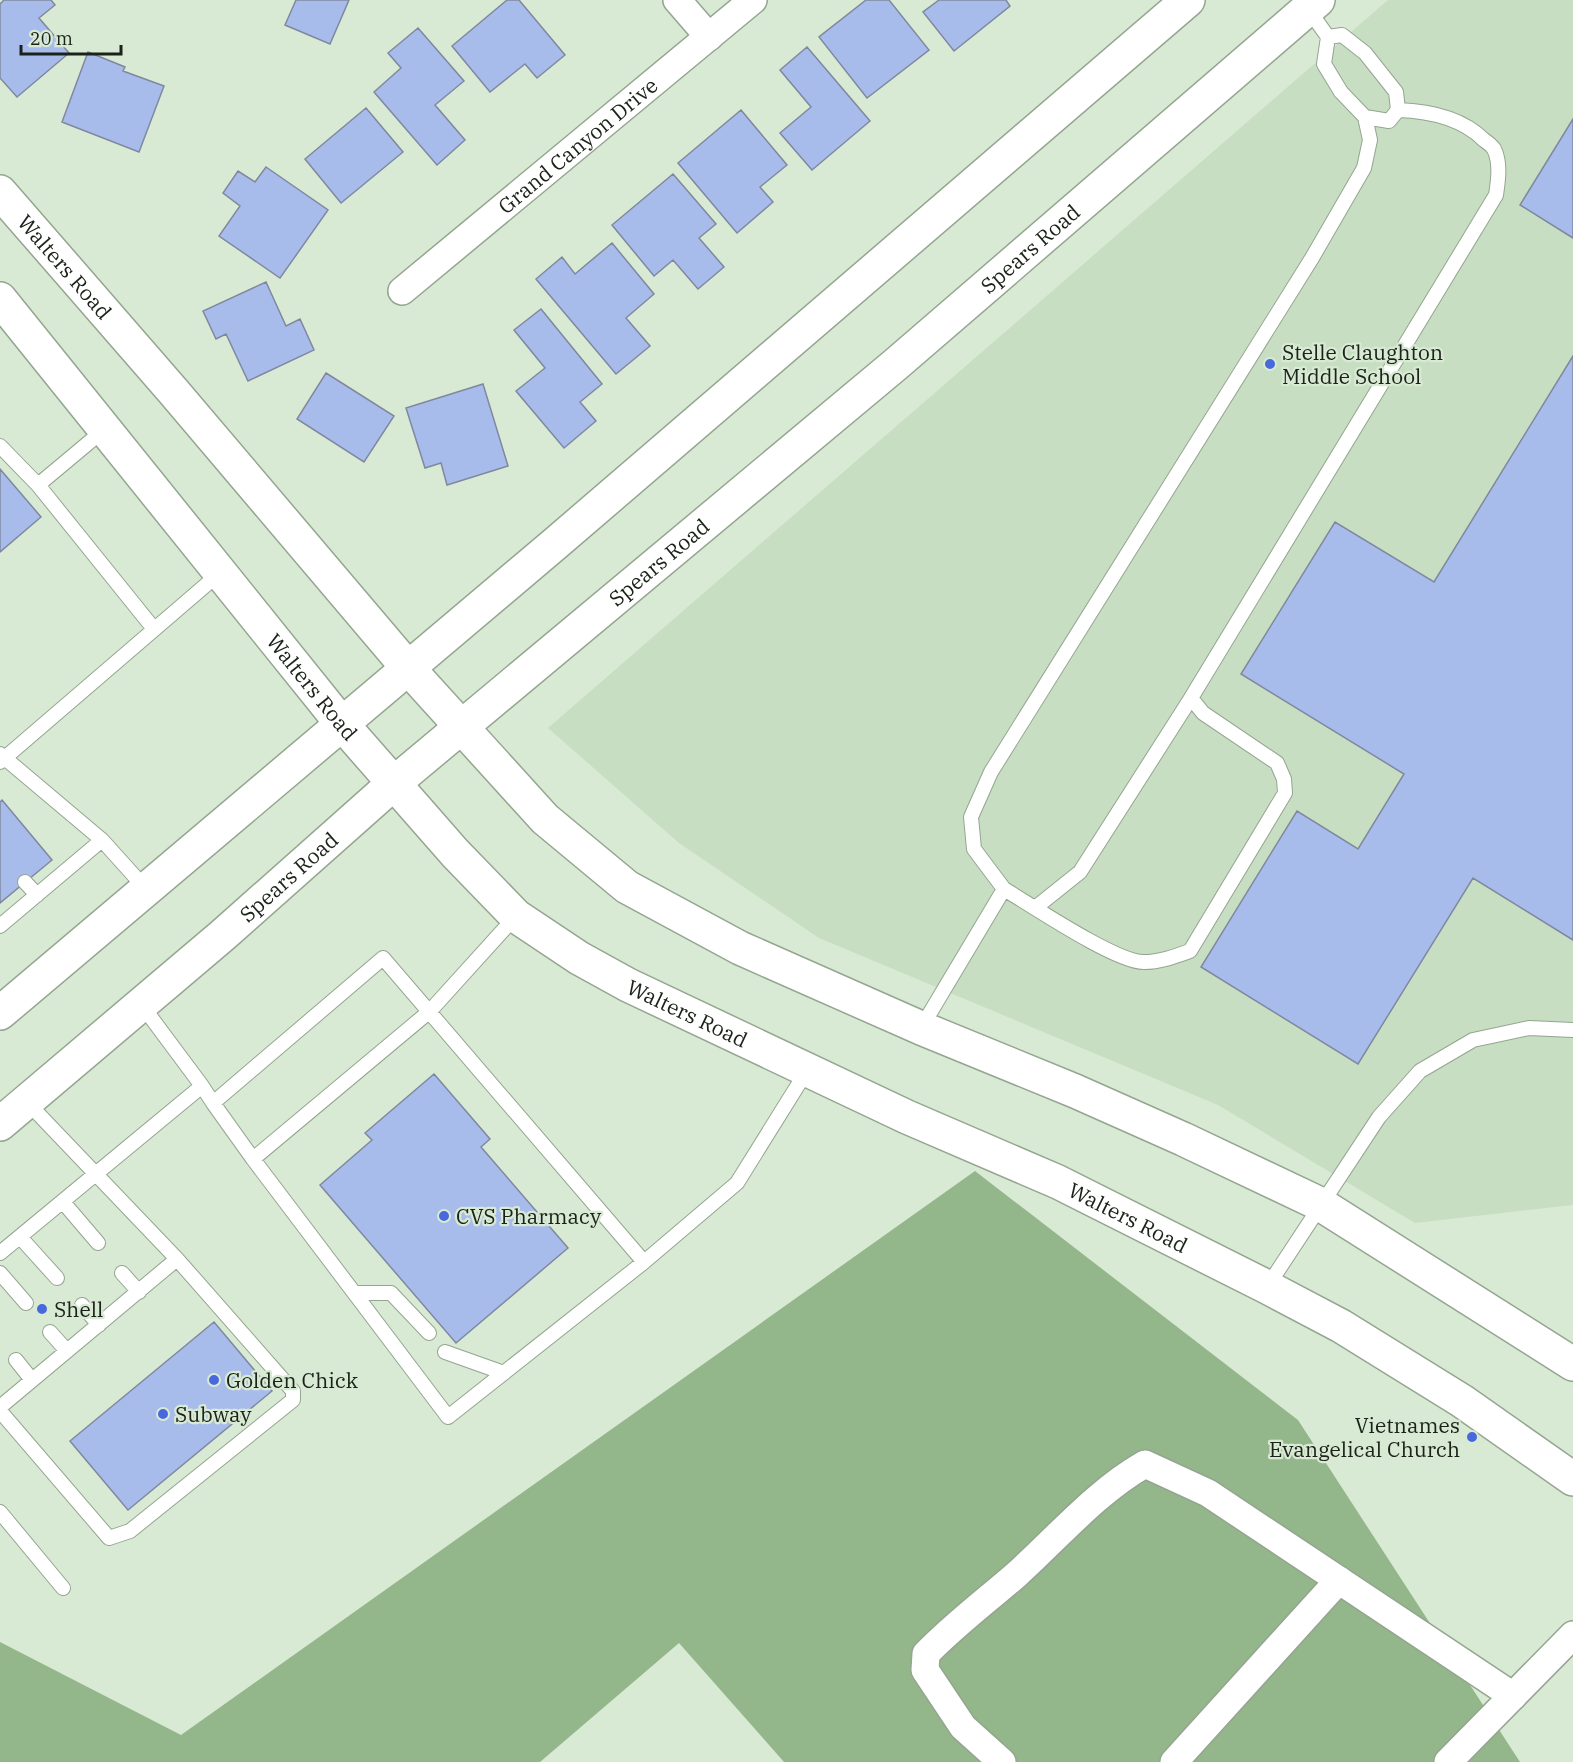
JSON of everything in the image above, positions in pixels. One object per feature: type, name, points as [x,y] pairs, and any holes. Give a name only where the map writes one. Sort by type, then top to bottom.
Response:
[{"type":"street","points":[[677,0],[709,37]]},
{"type":"street","name":"Grand Canyon Drive","points":[[402,291],[753,0]]},
{"type":"street","points":[[0,1013],[831,308],[1188,0]]},
{"type":"street","name":"Spears Road","points":[[0,1124],[223,935],[393,784],[895,365],[1308,3]]},
{"type":"street","name":"Walters Road","points":[[0,192],[461,727],[545,819],[627,887],[740,948],[921,1028],[1086,1095],[1320,1204],[1573,1364]]},
{"type":"street","name":"Walters Road","points":[[0,299],[342,724],[455,853],[516,916],[579,958],[628,984],[907,1117],[1058,1182],[1268,1287],[1341,1326],[1462,1401],[1573,1479]]},
{"type":"street","points":[[1002,1762],[963,1727],[926,1670],[926,1654],[949,1631],[1015,1576],[1119,1479],[1145,1464],[1208,1493],[1513,1696]]},
{"type":"street","points":[[1174,1762],[1339,1580]]},
{"type":"street","points":[[1448,1762],[1573,1635]]},
{"type":"lane","points":[[1191,698],[1203,713],[1277,763],[1284,779],[1286,793],[1190,951],[1143,962],[1119,956],[1004,889],[974,849],[971,817],[991,772],[1312,258],[1364,168],[1370,140],[1365,117],[1341,92],[1324,64],[1328,37],[1308,3]]},
{"type":"lane","points":[[1328,37],[1342,35],[1365,53],[1396,92],[1398,110],[1389,121],[1365,117]]},
{"type":"lane","points":[[1035,908],[1080,872],[1191,698],[1496,195],[1499,171],[1494,149],[1477,132],[1461,123],[1424,111],[1398,110]]},
{"type":"lane","points":[[38,485],[105,429]]},
{"type":"lane","points":[[0,446],[38,485],[154,629]]},
{"type":"lane","points":[[146,889],[102,840],[2,758],[220,572]]},
{"type":"lane","points":[[0,926],[102,840]]},
{"type":"lane","points":[[25,882],[37,895]]},
{"type":"lane","points":[[921,1028],[1004,889]]},
{"type":"lane","points":[[253,1159],[430,1011],[516,916]]},
{"type":"lane","points":[[213,1103],[383,958],[644,1262]]},
{"type":"lane","points":[[141,1004],[253,1159],[448,1417],[644,1262],[737,1183],[808,1070]]},
{"type":"lane","points":[[1268,1287],[1378,1117],[1420,1071],[1473,1040],[1529,1028],[1573,1030]]},
{"type":"lane","points":[[0,1253],[202,1086]]},
{"type":"lane","points":[[26,1101],[177,1259],[292,1391],[293,1400],[130,1531],[109,1538],[0,1409],[177,1259]]},
{"type":"lane","points":[[63,1202],[98,1243]]},
{"type":"lane","points":[[20,1237],[57,1278]]},
{"type":"lane","points":[[0,1273],[26,1303]]},
{"type":"lane","points":[[122,1273],[139,1292]]},
{"type":"lane","points":[[355,1293],[391,1293],[429,1334]]},
{"type":"lane","points":[[82,1305],[99,1325]]},
{"type":"lane","points":[[50,1332],[67,1352]]},
{"type":"lane","points":[[445,1352],[504,1373]]},
{"type":"lane","points":[[16,1360],[32,1380]]},
{"type":"lane","points":[[0,1512],[63,1588]]},
{"type":"shaded area","name":"Stelle Claughton Middle School","points":[[1388,0],[1573,0],[1573,1205],[1415,1223],[1218,1105],[819,938],[679,843],[548,728]]},
{"type":"shaded area","points":[[975,1171],[1298,1420],[1520,1762],[784,1762],[679,1643],[540,1762],[0,1762],[0,1642],[181,1735]]},
{"type":"building","points":[[4,0],[51,0],[55,5],[39,18],[69,53],[17,97],[0,78],[0,4]]},
{"type":"building","points":[[296,0],[349,0],[330,44],[285,25]]},
{"type":"building","points":[[507,0],[519,0],[565,55],[537,78],[525,64],[490,92],[452,46]]},
{"type":"building","points":[[866,0],[889,0],[929,50],[867,98],[819,37]]},
{"type":"building","points":[[939,0],[1006,0],[1010,6],[954,51],[923,12]]},
{"type":"building","points":[[418,28],[464,81],[435,105],[465,140],[437,165],[374,92],[401,68],[388,53]]},
{"type":"building","points":[[807,47],[870,121],[812,170],[780,133],[811,107],[780,70]]},
{"type":"building","points":[[88,52],[125,67],[123,71],[164,86],[139,152],[62,122]]},
{"type":"building","points":[[366,108],[403,152],[341,203],[305,159]]},
{"type":"building","points":[[741,110],[787,165],[760,187],[773,202],[737,233],[678,163]]},
{"type":"building","points":[[1573,119],[1573,238],[1520,205]]},
{"type":"building","points":[[266,167],[328,210],[280,278],[219,236],[240,206],[223,193],[238,171],[255,182]]},
{"type":"building","points":[[673,174],[716,224],[699,238],[724,267],[698,289],[673,260],[654,276],[612,225]]},
{"type":"building","points":[[612,243],[654,294],[626,318],[650,346],[616,374],[536,279],[562,257],[575,274]]},
{"type":"building","points":[[266,282],[286,326],[300,319],[314,350],[248,381],[226,334],[216,339],[203,311]]},
{"type":"building","points":[[541,309],[602,384],[580,402],[596,421],[564,448],[516,391],[545,368],[514,330]]},
{"type":"building","points":[[1573,356],[1573,940],[1473,878],[1358,1064],[1201,967],[1297,811],[1358,849],[1404,774],[1241,674],[1335,522],[1434,582]]},
{"type":"building","points":[[326,373],[394,416],[364,462],[297,419]]},
{"type":"building","points":[[483,384],[508,466],[447,485],[441,463],[425,468],[406,408]]},
{"type":"building","points":[[0,469],[41,517],[0,552]]},
{"type":"building","points":[[2,800],[52,860],[0,903],[0,802]]},
{"type":"building","name":"CVS Pharmacy","points":[[434,1074],[490,1139],[481,1147],[568,1248],[456,1343],[320,1185],[372,1140],[365,1133]]},
{"type":"building","points":[[214,1322],[272,1391],[128,1510],[70,1441]]},
{"type":"place","name":"Stelle Claughton Middle School","points":[[1270,364]]},
{"type":"place","name":"CVS Pharmacy","points":[[444,1216]]},
{"type":"place","name":"Shell","points":[[42,1309]]},
{"type":"place","name":"Golden Chick","points":[[214,1380]]},
{"type":"place","name":"Subway","points":[[163,1414]]},
{"type":"place","name":"Vietnames Evangelical Church","points":[[1472,1437]]}]
